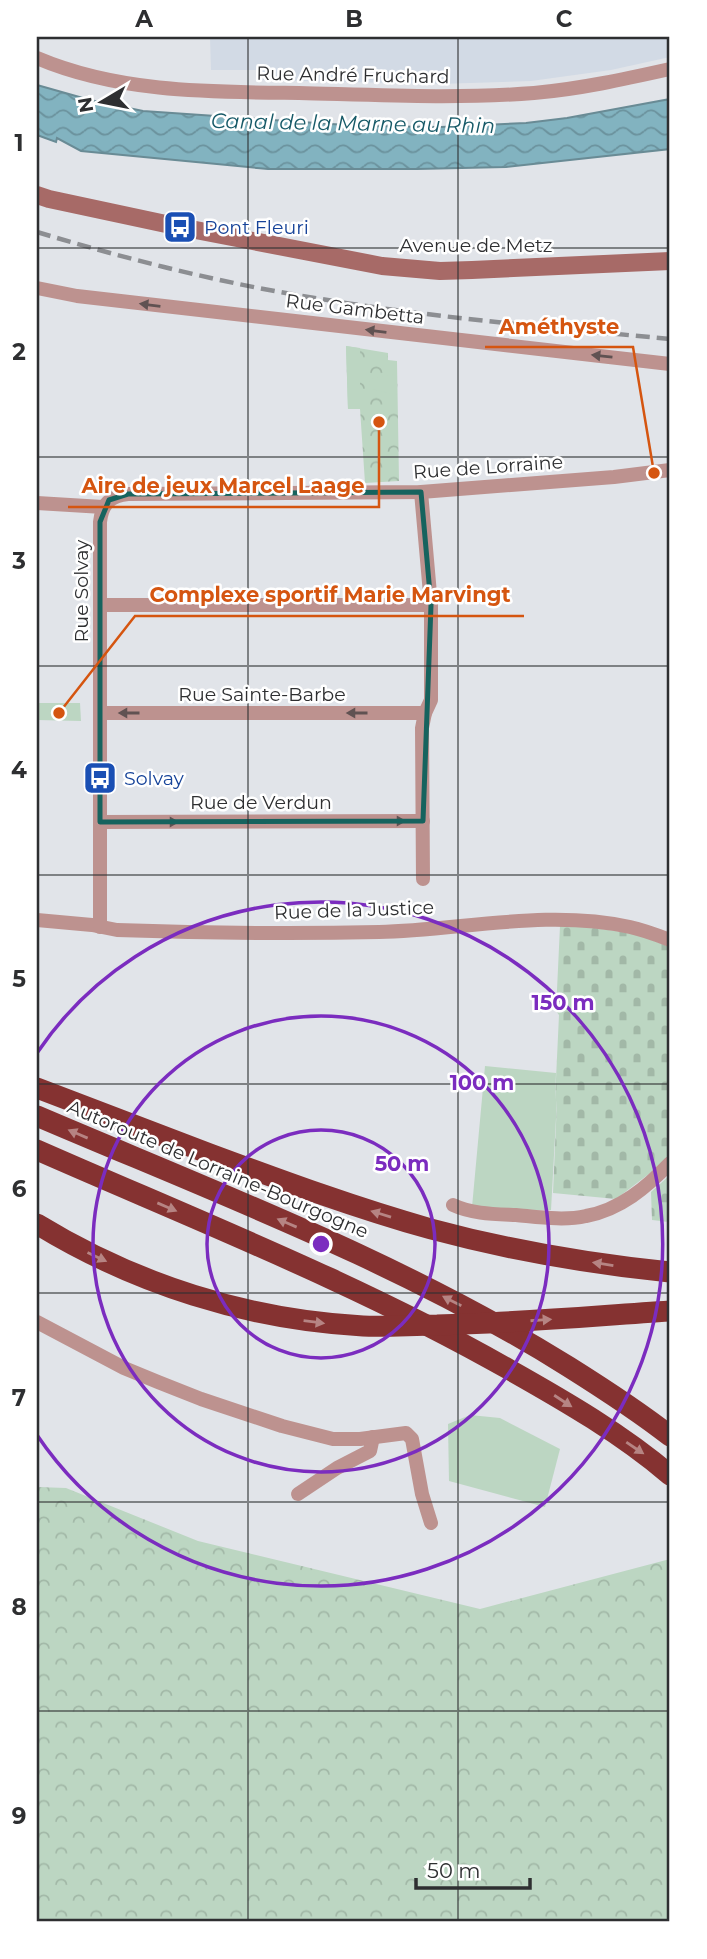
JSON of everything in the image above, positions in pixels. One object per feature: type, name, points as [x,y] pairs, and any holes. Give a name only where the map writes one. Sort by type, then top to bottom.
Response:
[{"type":"highway","points":[[37,1088],[281,1180],[420,1226],[544,1255],[670,1272]]},
{"type":"highway","name":"Autoroute de Lorraine-Bourgogne","points":[[37,1116],[372,1261],[535,1346],[617,1397],[670,1436]]},
{"type":"highway","points":[[37,1150],[352,1287],[470,1347],[548,1392],[642,1452],[670,1475]]},
{"type":"highway","points":[[37,1224],[113,1264],[172,1288],[218,1303],[308,1321],[367,1326],[485,1323],[670,1311]]},
{"type":"main road","name":"Avenue de Metz","points":[[37,195],[180,227],[408,269],[472,270],[670,261]]},
{"type":"street","name":"Rue André Fruchard","points":[[37,58],[69,69],[135,84],[198,90],[416,96],[535,93],[592,85],[670,69]]},
{"type":"street","name":"Rue Gambetta","points":[[37,288],[63,294],[670,364]]},
{"type":"street","name":"Rue de Lorraine","points":[[103,507],[113,498],[128,494],[421,492],[670,470]]},
{"type":"street","points":[[421,492],[431,605],[431,700],[422,728],[423,879]]},
{"type":"street","points":[[37,503],[103,507]]},
{"type":"street","name":"Rue Solvay","points":[[100,927],[100,522],[103,507]]},
{"type":"street","points":[[100,605],[431,605]]},
{"type":"street","name":"Rue Sainte-Barbe","points":[[100,713],[425,713]]},
{"type":"street","name":"Rue de Verdun","points":[[100,822],[423,821]]},
{"type":"street","name":"Rue de la Justice","points":[[37,920],[117,930],[177,932],[380,932],[475,924],[580,920],[629,926],[670,940]]},
{"type":"street","points":[[453,1205],[495,1214],[585,1217],[642,1191],[670,1163]]},
{"type":"street","points":[[37,1322],[124,1368],[201,1399],[282,1426],[333,1439],[406,1433],[412,1439],[422,1494],[431,1522]]},
{"type":"street","points":[[298,1494],[337,1468],[370,1451],[373,1437]]},
{"type":"highlighted area","points":[[421,492],[431,605],[423,821],[100,822],[100,522],[109,500],[128,494]]},
{"type":"shaded area","points":[[210,37],[670,37],[670,57],[611,70],[531,81],[438,84],[256,80],[256,70],[211,70]]},
{"type":"green space","points":[[346,346],[388,353],[388,360],[397,361],[399,481],[365,483],[360,409],[348,409]]},
{"type":"green space","points":[[346,346],[360,348],[360,409],[348,409]]},
{"type":"green space","points":[[397,374],[397,395],[369,387],[372,379]]},
{"type":"green space","points":[[37,703],[80,703],[81,721],[37,720]]},
{"type":"green space","points":[[560,926],[581,926],[636,934],[670,947],[670,1153],[658,1167],[616,1199],[553,1193]]},
{"type":"green space","points":[[485,1066],[556,1073],[551,1210],[472,1207]]},
{"type":"green space","points":[[670,1175],[670,1222],[652,1220],[651,1192]]},
{"type":"green space","points":[[470,1415],[500,1418],[560,1449],[545,1507],[449,1481],[448,1424]]},
{"type":"green space","points":[[37,1487],[66,1488],[198,1541],[480,1609],[670,1559],[670,1922],[37,1922]]},
{"type":"water","name":"Canal de la Marne au Rhin","points":[[37,85],[143,111],[361,126],[441,127],[526,123],[670,99],[670,149],[506,167],[417,169],[268,169],[81,151],[57,138],[56,142],[37,135]]},
{"type":"railway","points":[[37,232],[178,270],[285,293],[452,317],[670,339]]},
{"type":"place","name":"Pont Fleuri","points":[[180,227]]},
{"type":"place","name":"Aire de jeux Marcel Laage","points":[[379,422]]},
{"type":"place","name":"Améthyste","points":[[654,473]]},
{"type":"place","name":"Complexe sportif Marie Marvingt","points":[[59,713]]},
{"type":"place","name":"Solvay","points":[[100,778]]}]
